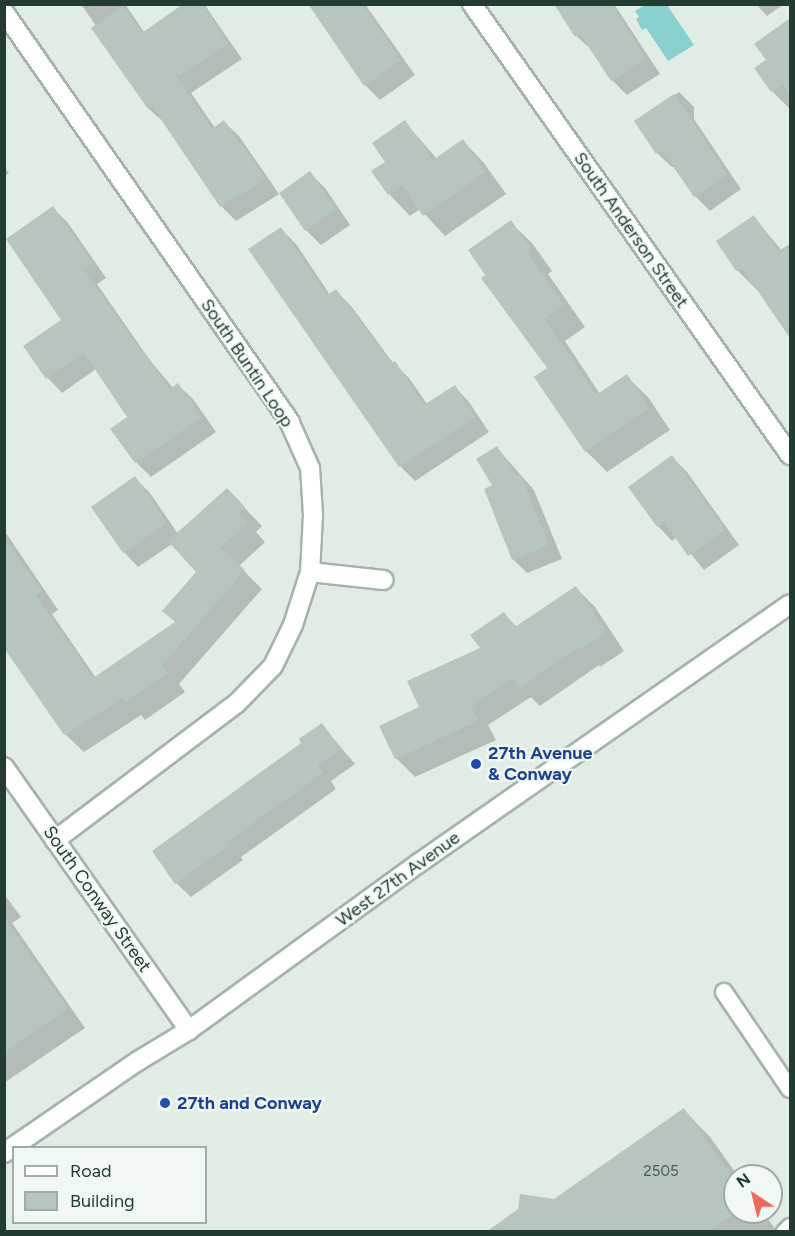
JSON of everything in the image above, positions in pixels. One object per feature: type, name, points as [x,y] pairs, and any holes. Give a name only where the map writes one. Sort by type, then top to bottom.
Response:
[{"type":"street","name":"South Anderson Street","points":[[472,4],[790,455]]},
{"type":"street","name":"South Buntin Loop","points":[[4,12],[289,421],[310,468],[313,515],[310,572],[293,625],[273,666],[237,703],[55,840]]},
{"type":"street","points":[[310,572],[384,580]]},
{"type":"street","name":"West 27th Avenue","points":[[14,1146],[138,1061],[189,1030],[419,863],[790,604]]},
{"type":"street","name":"South Conway Street","points":[[4,767],[189,1030]]},
{"type":"lane","points":[[724,992],[790,1089]]},
{"type":"lane","points":[[785,1232],[790,1227]]},
{"type":"water","points":[[645,5],[667,5],[694,45],[668,61],[646,28],[642,30],[636,19],[639,17],[635,11]]},
{"type":"building","points":[[183,4],[203,4],[228,44],[177,77],[212,129],[224,120],[266,179],[220,207],[152,106],[148,109],[91,28],[123,6],[142,33]]},
{"type":"building","points":[[308,4],[362,4],[401,60],[364,86]]},
{"type":"building","points":[[554,4],[611,4],[646,58],[611,81],[580,34],[575,37]]},
{"type":"building","points":[[790,18],[790,96],[782,84],[771,92],[754,68],[766,60],[754,44]]},
{"type":"building","points":[[674,94],[727,174],[694,197],[662,150],[656,154],[634,121]]},
{"type":"building","points":[[405,120],[433,160],[463,139],[485,172],[423,216],[402,185],[388,195],[371,171],[385,162],[372,143]]},
{"type":"building","points":[[310,171],[336,210],[305,231],[279,193]]},
{"type":"building","points":[[53,206],[93,263],[83,269],[169,389],[178,383],[202,417],[135,463],[110,429],[127,417],[84,353],[46,379],[23,346],[61,320],[6,239]]},
{"type":"building","points":[[754,215],[778,251],[790,244],[790,338],[742,268],[736,271],[716,241]]},
{"type":"building","points":[[511,220],[531,249],[527,252],[564,305],[545,319],[596,395],[627,374],[649,408],[585,452],[534,377],[547,368],[481,278],[485,275],[468,250]]},
{"type":"building","points":[[281,227],[327,295],[336,289],[391,363],[395,361],[424,405],[455,385],[475,417],[399,467],[248,249]]},
{"type":"building","points":[[497,446],[516,476],[520,474],[549,545],[512,560],[484,489],[492,485],[476,459]]},
{"type":"building","points":[[672,455],[725,530],[688,556],[664,522],[657,527],[628,487]]},
{"type":"building","points":[[135,476],[167,523],[123,553],[91,507]]},
{"type":"building","points":[[227,488],[245,507],[239,513],[248,523],[220,548],[245,570],[162,665],[168,673],[126,702],[123,698],[64,735],[4,648],[4,538],[42,591],[36,595],[93,678],[175,622],[162,611],[196,572],[168,541]]},
{"type":"building","points":[[576,586],[607,632],[581,649],[579,647],[520,688],[513,678],[471,706],[478,721],[395,759],[379,726],[419,707],[407,681],[480,648],[470,635],[504,612],[515,627]]},
{"type":"building","points":[[322,723],[341,749],[317,765],[323,773],[227,842],[229,845],[175,884],[152,851],[301,743],[299,739]]},
{"type":"building","points":[[4,917],[68,1009],[4,1053]]},
{"type":"building","points":[[684,1108],[723,1164],[723,1222],[709,1232],[486,1232],[518,1209],[520,1194],[554,1199]]},
{"type":"place","name":"27th Avenue & Conway","points":[[476,764]]},
{"type":"place","name":"27th and Conway","points":[[165,1103]]}]
